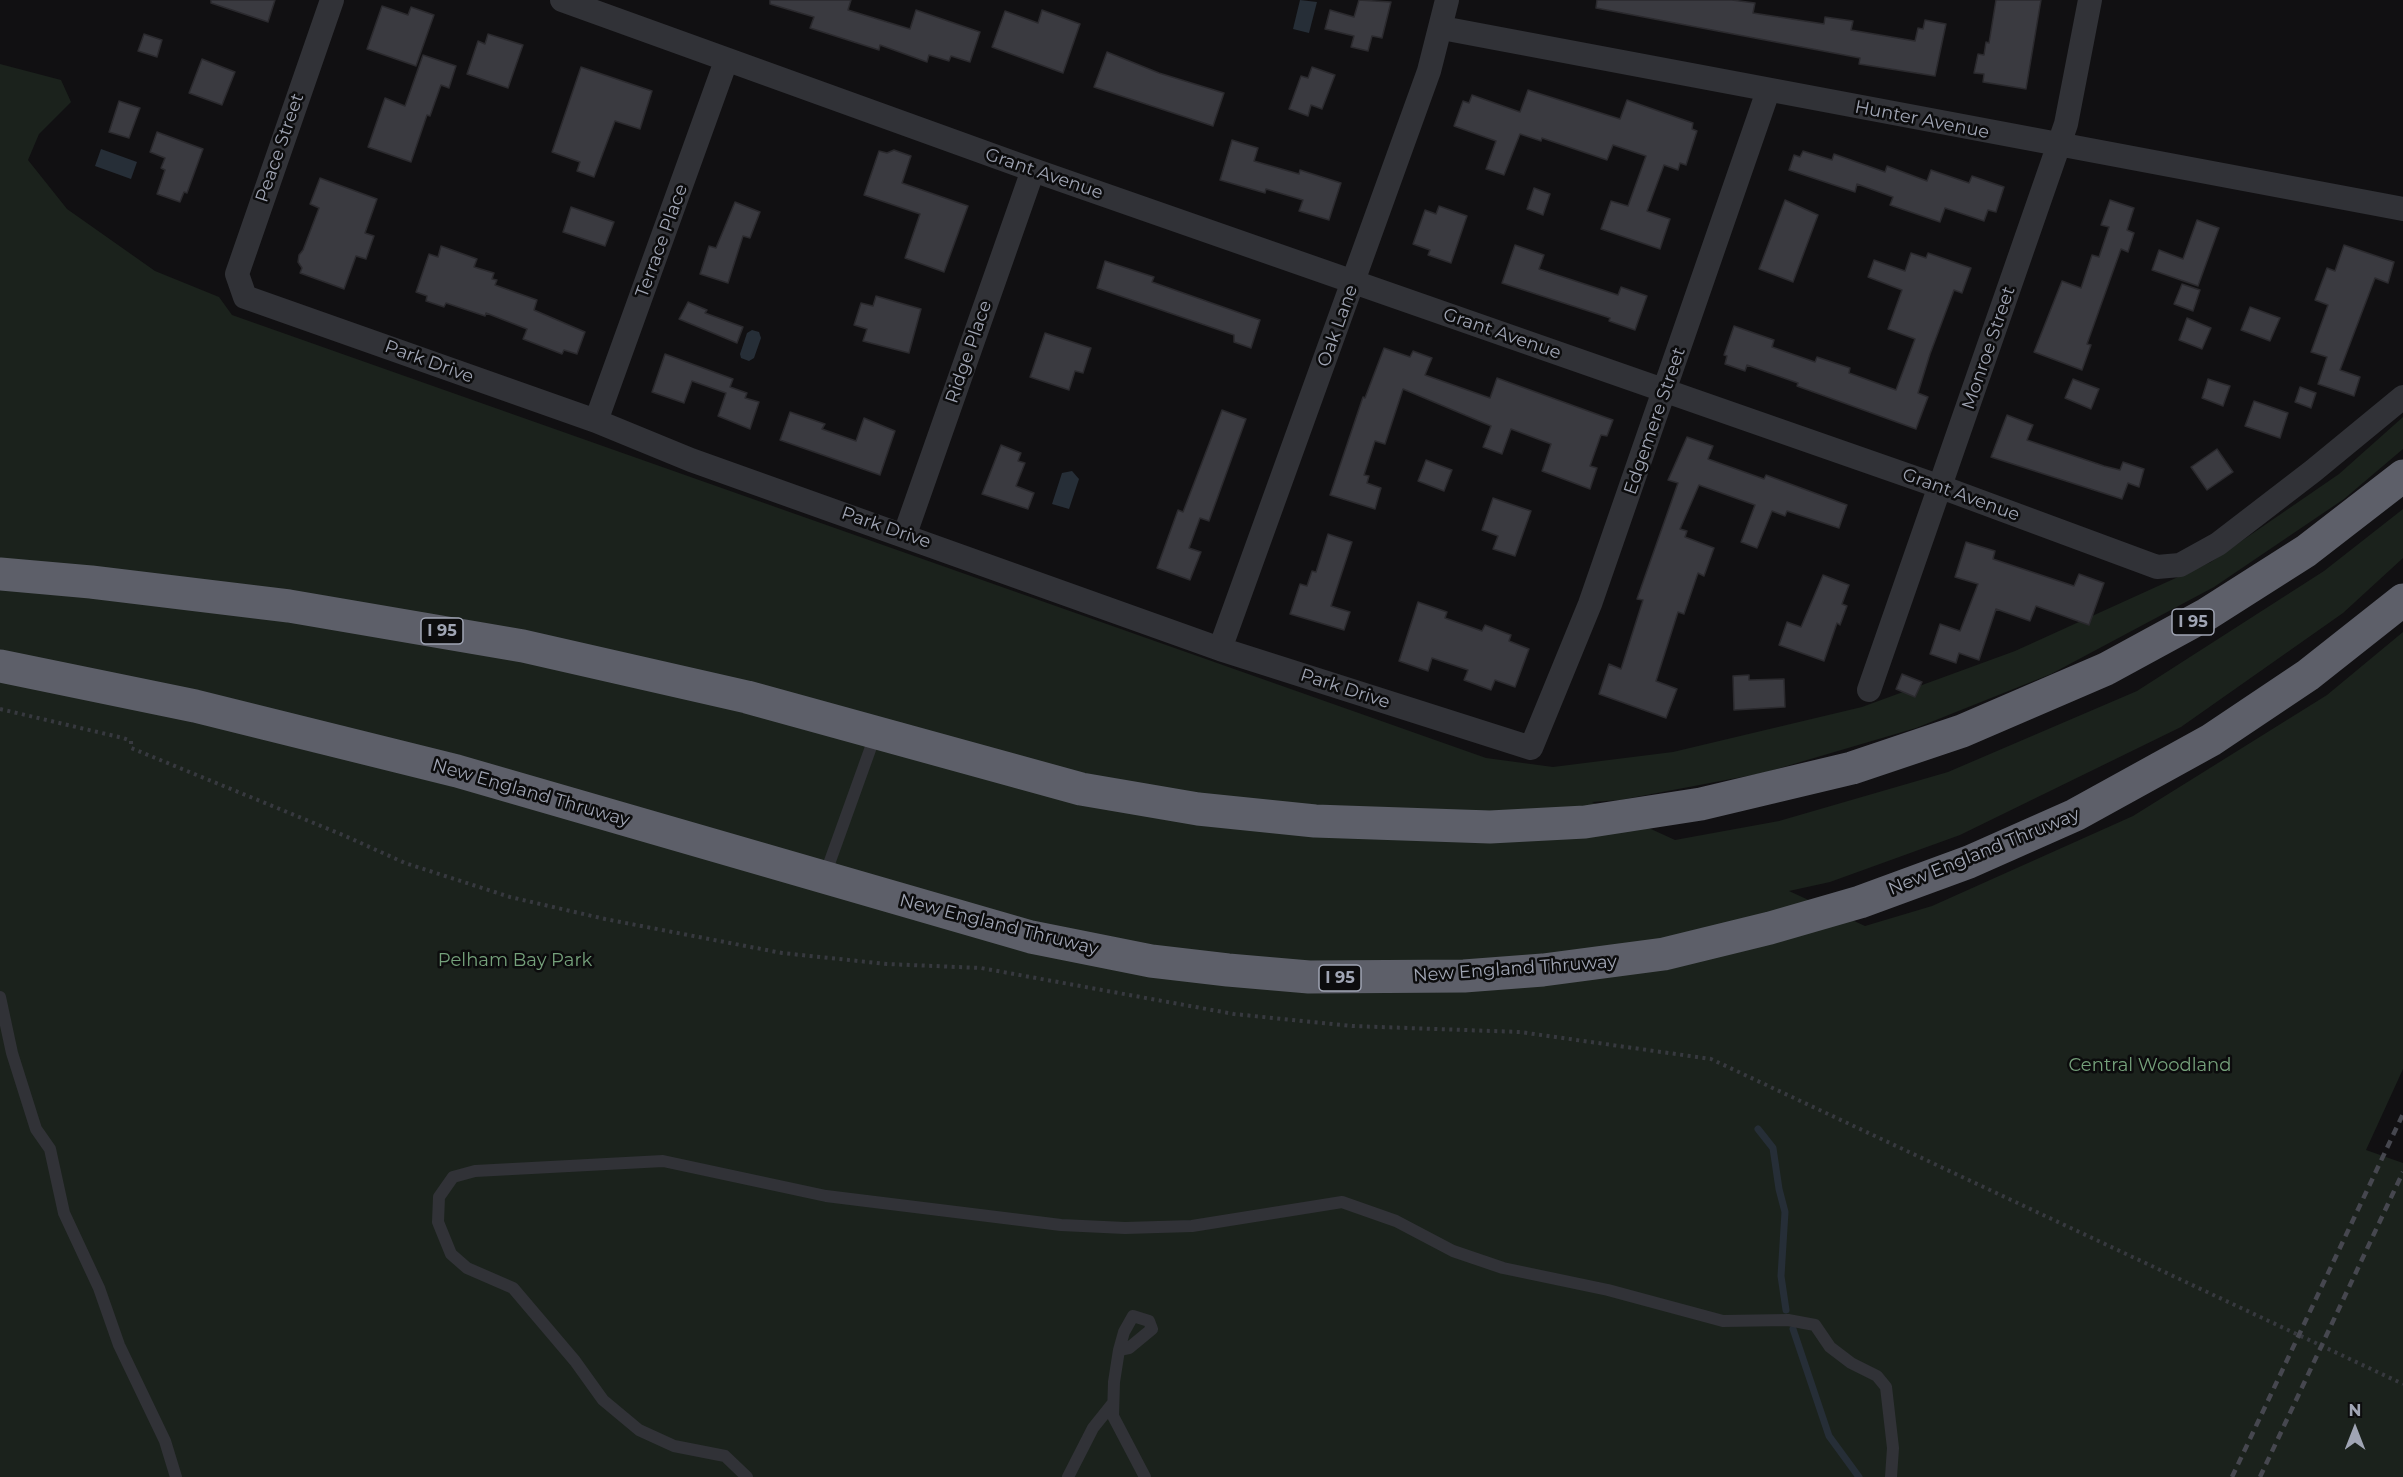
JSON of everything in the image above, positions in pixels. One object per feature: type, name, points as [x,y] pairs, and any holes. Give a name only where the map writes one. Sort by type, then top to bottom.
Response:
[{"type":"highway","name":"I 95","points":[[0,574],[213,596],[405,624],[630,669],[876,732],[1081,789],[1198,809],[1280,819],[1490,827],[1585,822],[1662,811],[1776,788],[1889,756],[1962,731],[2070,686],[2140,652],[2241,594],[2306,551],[2403,476]]},
{"type":"highway","name":"New England Thruway","points":[[0,666],[195,706],[457,771],[1030,937],[1151,960],[1228,970],[1329,977],[1464,976],[1609,963],[1664,954],[1770,928],[1896,890],[2004,848],[2075,815],[2179,760],[2245,719],[2339,652],[2403,600]]},
{"type":"street","name":"Peace Street","points":[[245,297],[237,274],[332,0]]},
{"type":"street","name":"Grant Avenue","points":[[562,0],[1033,170],[1941,487],[2157,567],[2180,565],[2227,536],[2313,471],[2402,395]]},
{"type":"street","name":"Oak Lane","points":[[1220,649],[1354,283],[1442,28],[1447,0]]},
{"type":"street","name":"Monroe Street","points":[[1869,690],[2059,146],[2066,124],[2090,0]]},
{"type":"street","name":"Hunter Avenue","points":[[1442,28],[2403,209]]},
{"type":"street","name":"Terrace Place","points":[[596,422],[726,61]]},
{"type":"street","name":"Edgemere Street","points":[[1531,748],[1590,604],[1666,391],[1768,91]]},
{"type":"street","name":"Ridge Place","points":[[905,534],[1033,170]]},
{"type":"street","name":"Park Drive","points":[[245,297],[596,422],[691,460],[905,534],[1220,649],[1531,748]]},
{"type":"lane","points":[[824,879],[876,732]]},
{"type":"lane","points":[[0,997],[12,1053],[36,1130],[50,1149],[64,1213],[99,1288],[119,1345],[165,1442],[176,1477]]},
{"type":"lane","points":[[747,1477],[725,1456],[674,1446],[639,1430],[603,1400],[575,1361],[513,1288],[467,1268],[451,1254],[438,1222],[439,1197],[453,1177],[475,1171],[663,1161],[826,1196],[1061,1225],[1125,1228],[1192,1226],[1342,1202],[1396,1221],[1453,1251],[1503,1268],[1608,1290],[1723,1321],[1788,1320],[1815,1325],[1830,1347],[1851,1363],[1877,1376],[1886,1387],[1893,1448],[1891,1477]]},
{"type":"lane","points":[[1119,1350],[1113,1416],[1145,1477]]},
{"type":"lane","points":[[1068,1477],[1093,1428],[1113,1402]]},
{"type":"path","points":[[0,709],[131,741],[131,748],[343,835],[405,863],[510,897],[615,921],[782,953],[887,964],[981,968],[1234,1014],[1352,1026],[1520,1032],[1711,1059],[2272,1321],[2362,1367],[2403,1384]]},
{"type":"green space","name":"Pelham Bay Park","points":[[0,64],[61,80],[71,102],[39,134],[28,160],[67,209],[155,271],[219,297],[232,315],[1486,758],[1553,767],[1673,752],[1862,707],[2015,651],[2211,562],[2339,474],[2403,417],[2403,449],[2344,499],[2214,587],[2051,674],[1916,728],[1763,773],[1620,800],[1592,802],[1675,840],[1779,821],[1948,772],[2137,691],[2324,571],[2403,509],[2403,558],[2343,613],[2181,727],[1960,835],[1830,882],[1789,891],[1865,926],[1932,906],[2133,816],[2327,695],[2403,632],[2403,1069],[2366,1150],[2403,1163],[2403,1477],[0,1477]]},
{"type":"shaded area","points":[[1300,0],[1317,2],[1309,33],[1293,29]]},
{"type":"shaded area","points":[[101,149],[137,162],[131,179],[95,166]]},
{"type":"shaded area","points":[[752,330],[759,332],[761,338],[754,358],[749,361],[741,358],[740,354],[747,333]]},
{"type":"shaded area","points":[[1072,471],[1079,479],[1069,509],[1052,504],[1062,473]]},
{"type":"building","points":[[211,0],[275,0],[268,22],[211,3]]},
{"type":"building","points":[[770,0],[851,0],[848,10],[910,29],[916,10],[980,32],[970,62],[951,56],[949,61],[929,55],[927,62],[880,45],[879,50],[810,28],[814,17],[770,4]]},
{"type":"building","points":[[1359,0],[1391,2],[1382,38],[1372,36],[1368,51],[1351,47],[1354,36],[1325,29],[1330,10],[1354,17]]},
{"type":"building","points":[[1597,0],[1732,0],[1755,3],[1753,13],[1824,24],[1825,17],[1853,21],[1851,30],[1915,41],[1918,28],[1923,29],[1925,20],[1946,24],[1935,76],[1859,64],[1860,58],[1596,8]]},
{"type":"building","points":[[1996,0],[2041,0],[2026,89],[1983,82],[1984,74],[1974,73],[1978,54],[1984,55],[1986,42],[1989,43]]},
{"type":"building","points":[[382,6],[408,15],[411,7],[434,15],[416,66],[367,49]]},
{"type":"building","points":[[1042,10],[1080,24],[1063,73],[992,47],[1005,11],[1038,23]]},
{"type":"building","points":[[144,34],[162,40],[157,57],[138,51]]},
{"type":"building","points":[[488,34],[523,45],[508,88],[467,74],[478,41],[485,44]]},
{"type":"building","points":[[1107,52],[1159,73],[1224,93],[1213,126],[1094,87]]},
{"type":"building","points":[[423,55],[456,66],[449,88],[441,85],[430,116],[427,115],[411,162],[368,147],[385,98],[405,106]]},
{"type":"building","points":[[202,59],[235,72],[222,105],[189,93]]},
{"type":"building","points":[[581,67],[652,91],[640,129],[615,121],[594,177],[577,171],[580,162],[552,152]]},
{"type":"building","points":[[1312,67],[1335,75],[1322,109],[1311,105],[1308,116],[1289,109],[1301,76],[1308,78]]},
{"type":"building","points":[[1528,90],[1620,119],[1627,100],[1693,123],[1692,129],[1697,131],[1686,165],[1680,163],[1678,170],[1664,165],[1647,211],[1670,219],[1660,249],[1601,229],[1611,201],[1628,206],[1646,156],[1613,145],[1607,160],[1542,138],[1541,141],[1520,134],[1504,175],[1486,169],[1496,141],[1454,126],[1463,101],[1469,103],[1472,95],[1520,112]]},
{"type":"building","points":[[119,101],[140,108],[129,138],[109,132]]},
{"type":"building","points":[[157,132],[203,149],[187,193],[184,192],[180,202],[157,194],[165,170],[161,168],[165,158],[150,152]]},
{"type":"building","points":[[1232,140],[1258,148],[1254,161],[1299,174],[1300,170],[1341,183],[1329,220],[1299,211],[1303,200],[1266,189],[1265,193],[1220,180]]},
{"type":"building","points":[[894,150],[911,156],[902,183],[968,206],[944,272],[905,258],[920,214],[864,195],[879,151],[887,153]]},
{"type":"building","points":[[1803,151],[1832,160],[1834,154],[1885,172],[1887,166],[1927,181],[1931,170],[1969,183],[1972,176],[2004,187],[1996,212],[1988,210],[1984,221],[1945,208],[1940,222],[1890,205],[1893,197],[1857,184],[1855,192],[1789,170],[1794,155],[1800,157]]},
{"type":"building","points":[[320,178],[377,199],[365,233],[374,236],[366,259],[356,256],[344,289],[300,273],[302,268],[298,262],[299,255],[319,208],[310,204]]},
{"type":"building","points":[[1534,188],[1550,194],[1543,215],[1527,209]]},
{"type":"building","points":[[1785,200],[1818,215],[1793,282],[1759,269]]},
{"type":"building","points":[[2110,200],[2134,208],[2127,230],[2134,233],[2128,252],[2121,249],[2087,344],[2091,345],[2082,370],[2034,352],[2062,281],[2081,288],[2092,255],[2099,257],[2109,227],[2101,225]]},
{"type":"building","points":[[735,202],[760,212],[750,238],[743,236],[728,283],[700,274],[709,246],[716,248]]},
{"type":"building","points":[[1439,206],[1467,216],[1451,263],[1428,255],[1430,250],[1413,244],[1425,210],[1436,214]]},
{"type":"building","points":[[571,207],[614,222],[605,246],[563,232]]},
{"type":"building","points":[[2197,220],[2219,228],[2198,286],[2152,270],[2159,250],[2183,259]]},
{"type":"building","points":[[1515,245],[1544,255],[1539,269],[1618,295],[1621,287],[1647,296],[1635,330],[1609,321],[1610,318],[1502,283]]},
{"type":"building","points":[[2344,245],[2394,262],[2388,283],[2375,278],[2340,370],[2360,377],[2354,396],[2318,384],[2327,357],[2311,352],[2328,305],[2315,300],[2327,268],[2335,271]]},
{"type":"building","points":[[441,246],[477,259],[474,267],[494,273],[492,279],[497,280],[495,285],[537,300],[534,310],[585,332],[577,354],[564,350],[562,354],[523,339],[527,329],[486,313],[485,316],[446,303],[444,307],[426,301],[427,296],[416,292],[429,254],[438,257]]},
{"type":"building","points":[[1911,253],[1926,258],[1928,253],[1971,268],[1962,293],[1954,290],[1930,354],[1918,393],[1928,397],[1916,429],[1797,386],[1798,383],[1747,365],[1745,371],[1725,364],[1727,356],[1724,355],[1734,326],[1774,340],[1772,347],[1815,362],[1817,357],[1850,368],[1849,373],[1896,390],[1915,339],[1888,329],[1902,290],[1868,277],[1874,260],[1905,271]]},
{"type":"building","points":[[1105,261],[1154,277],[1152,282],[1260,320],[1251,348],[1234,342],[1234,335],[1097,288]]},
{"type":"building","points":[[2182,284],[2200,290],[2193,311],[2174,304]]},
{"type":"building","points":[[876,296],[921,309],[909,353],[863,341],[867,329],[854,325],[861,303],[873,306]]},
{"type":"building","points":[[688,302],[707,310],[705,313],[743,327],[737,343],[679,319]]},
{"type":"building","points":[[2250,307],[2280,318],[2270,341],[2241,330]]},
{"type":"building","points":[[2187,318],[2211,328],[2202,349],[2179,340]]},
{"type":"building","points":[[1045,333],[1091,348],[1083,373],[1075,371],[1069,390],[1030,377]]},
{"type":"building","points":[[1384,348],[1410,357],[1413,351],[1432,358],[1425,375],[1490,398],[1497,378],[1613,420],[1607,436],[1601,435],[1590,466],[1597,468],[1590,489],[1542,471],[1551,444],[1511,429],[1502,454],[1483,447],[1491,426],[1403,389],[1385,444],[1375,441],[1364,475],[1369,476],[1367,483],[1381,488],[1375,509],[1330,495],[1363,397],[1365,398]]},
{"type":"building","points":[[665,354],[733,379],[730,387],[747,393],[745,398],[759,402],[750,429],[718,416],[726,393],[692,381],[684,403],[652,392]]},
{"type":"building","points":[[2073,379],[2099,389],[2091,409],[2065,398]]},
{"type":"building","points":[[2208,379],[2230,386],[2223,406],[2202,398]]},
{"type":"building","points":[[2300,387],[2316,393],[2311,408],[2295,402]]},
{"type":"building","points":[[2254,401],[2288,413],[2280,438],[2245,426]]},
{"type":"building","points":[[1222,410],[1246,419],[1209,521],[1200,518],[1189,548],[1201,552],[1190,580],[1157,568],[1178,510],[1183,512]]},
{"type":"building","points":[[790,412],[825,424],[822,429],[856,441],[864,418],[895,431],[880,475],[780,440]]},
{"type":"building","points":[[2007,415],[2033,425],[2027,440],[2120,470],[2123,462],[2144,469],[2139,487],[2128,483],[2122,499],[1991,457]]},
{"type":"building","points":[[1687,437],[1713,446],[1708,459],[1764,479],[1766,475],[1847,505],[1839,528],[1787,511],[1785,516],[1772,511],[1757,548],[1741,542],[1755,505],[1699,485],[1680,529],[1687,531],[1685,537],[1714,548],[1704,576],[1698,573],[1684,614],[1678,612],[1656,681],[1677,689],[1666,718],[1599,694],[1609,664],[1621,669],[1643,600],[1637,599],[1678,483],[1668,480]]},
{"type":"building","points":[[1001,445],[1021,453],[1018,461],[1025,463],[1016,486],[1034,493],[1028,509],[982,494]]},
{"type":"building","points":[[2217,449],[2233,472],[2207,490],[2191,467]]},
{"type":"building","points":[[1426,460],[1452,470],[1444,491],[1418,481]]},
{"type":"building","points":[[1493,498],[1531,511],[1515,556],[1493,549],[1498,536],[1482,530]]},
{"type":"building","points":[[1328,534],[1352,542],[1331,606],[1350,612],[1344,630],[1290,614],[1300,584],[1307,586],[1312,571],[1316,572]]},
{"type":"building","points":[[1966,542],[1995,551],[1993,559],[2074,586],[2079,574],[2104,583],[2089,625],[2036,606],[2030,621],[1996,609],[1979,660],[1959,653],[1956,663],[1930,654],[1940,624],[1960,631],[1978,584],[1955,577]]},
{"type":"building","points":[[1823,575],[1849,585],[1842,604],[1847,606],[1840,625],[1837,623],[1824,661],[1779,645],[1787,622],[1801,627]]},
{"type":"building","points":[[1418,602],[1447,612],[1445,618],[1482,631],[1485,625],[1511,635],[1509,641],[1529,649],[1515,687],[1495,680],[1491,690],[1464,680],[1468,670],[1432,658],[1428,671],[1399,661]]},
{"type":"building","points":[[1902,674],[1922,682],[1915,697],[1896,689]]},
{"type":"building","points":[[1749,675],[1749,680],[1784,679],[1785,707],[1734,710],[1733,676]]},
{"type":"waterway","points":[[1758,1129],[1773,1148],[1785,1212],[1781,1276],[1786,1310]]},
{"type":"waterway","points":[[1793,1329],[1829,1436],[1859,1477]]},
{"type":"railway","points":[[2232,1477],[2403,1114]]},
{"type":"railway","points":[[2260,1477],[2403,1172]]},
{"type":"park label","name":"Central Woodland","points":[[2150,1066]]}]
